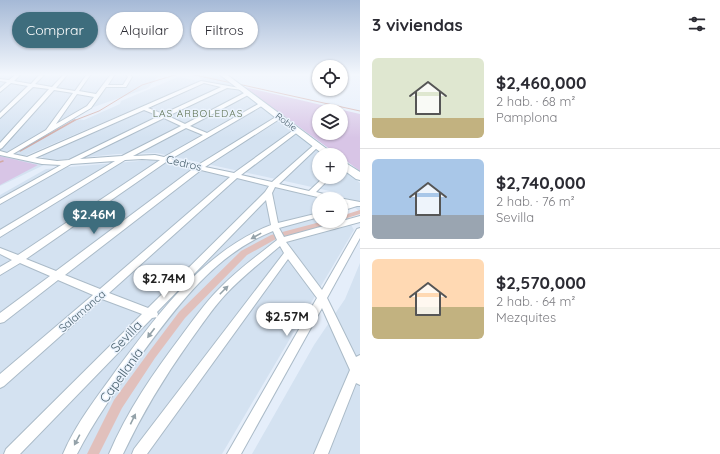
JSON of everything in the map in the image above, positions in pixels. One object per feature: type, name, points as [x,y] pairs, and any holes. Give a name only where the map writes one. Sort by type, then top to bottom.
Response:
[{"type":"street","points":[[0,116],[21,95]]},
{"type":"street","points":[[0,148],[47,95]]},
{"type":"street","points":[[47,132],[74,95]]},
{"type":"street","points":[[92,95],[98,96]]},
{"type":"street","points":[[28,159],[173,95]]},
{"type":"street","points":[[0,202],[70,162],[206,95]]},
{"type":"street","points":[[0,234],[124,158],[185,126],[235,95]]},
{"type":"street","name":"Roble","points":[[250,95],[321,148]]},
{"type":"street","points":[[9,154],[89,107],[98,96]]},
{"type":"street","points":[[0,272],[166,159],[262,104]]},
{"type":"street","points":[[144,108],[207,135]]},
{"type":"street","points":[[0,320],[200,167],[279,117]]},
{"type":"street","name":"Salamanca","points":[[0,382],[236,175],[297,130]]},
{"type":"street","name":"Sevilla","points":[[11,454],[271,188],[317,145]]},
{"type":"street","name":"Cedros","points":[[0,153],[46,163],[149,157],[166,159],[236,175],[271,188],[311,193]]},
{"type":"street","points":[[348,169],[360,178]]},
{"type":"street","points":[[311,193],[321,184]]},
{"type":"street","points":[[271,188],[278,234],[288,253],[322,298],[359,370],[321,454]]},
{"type":"street","points":[[348,202],[358,204]]},
{"type":"street","points":[[348,207],[358,204]]},
{"type":"street","name":"Capellanía","points":[[116,454],[135,415],[160,374],[221,293],[242,273],[278,234],[312,218]]},
{"type":"street","name":"Capellanía","points":[[70,454],[106,393],[163,317],[216,263],[259,233],[278,234],[360,218]]},
{"type":"street","points":[[234,454],[360,231]]},
{"type":"street","points":[[0,251],[18,260],[149,313],[163,317]]},
{"type":"street","points":[[139,454],[288,253]]},
{"type":"shaded area","points":[[0,95],[127,95],[82,111],[68,118],[84,120],[120,104],[121,101],[135,95],[167,95],[20,158],[44,165],[0,186]]},
{"type":"shaded area","points":[[180,95],[246,95],[315,148],[312,148],[312,184],[348,184],[348,174],[360,183],[360,212],[348,201],[348,192],[334,192],[157,153],[117,154],[47,161],[41,156]]},
{"type":"shaded area","points":[[255,95],[279,95],[317,104],[312,104],[312,136]]},
{"type":"shaded area","points":[[348,111],[360,114],[360,171],[348,162],[348,148],[328,148],[317,140],[348,140]]},
{"type":"shaded area","points":[[0,156],[38,165],[0,185]]},
{"type":"shaded area","points":[[151,160],[312,197],[312,228],[348,228],[348,219],[354,230],[222,454],[0,454],[0,195],[46,169]]},
{"type":"shaded area","points":[[360,263],[360,454],[252,454],[314,345],[345,299]]},
{"type":"waterway","points":[[74,121],[99,111],[125,95]]},
{"type":"waterway","points":[[289,95],[360,111]]},
{"type":"waterway","points":[[20,151],[74,121]]},
{"type":"waterway","points":[[348,216],[360,212]]},
{"type":"waterway","points":[[93,454],[118,404],[182,315],[244,253],[274,237],[312,227]]},
{"type":"district","name":"LAS ARBOLEDAS","points":[[198,113]]}]
